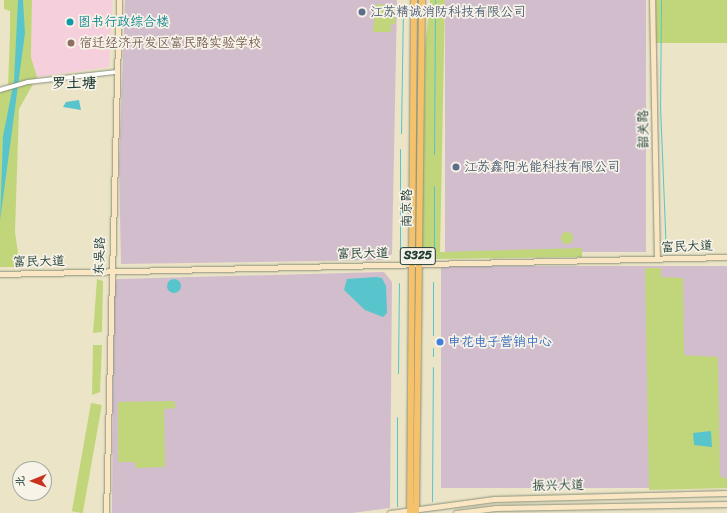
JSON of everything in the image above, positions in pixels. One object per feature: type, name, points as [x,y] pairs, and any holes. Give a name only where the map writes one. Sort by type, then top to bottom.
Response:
[{"type":"main road","name":"南京路","points":[[414,0],[416,511]]},
{"type":"main road","name":"南京路","points":[[410,512],[422,0]]},
{"type":"street","name":"东吴路","points":[[106,513],[110,272],[119,0]]},
{"type":"street","name":"韶关路","points":[[652,0],[657,258]]},
{"type":"street","points":[[0,90],[21,84],[116,72]]},
{"type":"street","name":"富民大道","points":[[0,274],[727,256]]},
{"type":"street","name":"振兴大道","points":[[390,513],[410,512],[494,499],[727,494]]},
{"type":"street","name":"振兴大道","points":[[456,513],[496,508],[727,504]]},
{"type":"shaded area","name":"宿迁经济开发区富民路实验学校","points":[[32,0],[113,0],[109,67],[37,77],[31,57]]},
{"type":"shaded area","points":[[125,0],[397,0],[392,254],[383,260],[121,264],[119,165]]},
{"type":"shaded area","points":[[445,0],[646,0],[646,252],[445,252]]},
{"type":"shaded area","points":[[441,266],[727,266],[727,488],[441,488]]},
{"type":"shaded area","points":[[384,272],[392,282],[390,508],[352,513],[112,513],[114,284],[117,279]]},
{"type":"green space","points":[[4,0],[32,0],[31,57],[37,77],[19,109],[15,232],[20,267],[0,267],[0,91],[8,88],[10,32],[10,11],[4,9]]},
{"type":"green space","points":[[430,0],[445,0],[440,252],[582,248],[582,257],[433,259],[422,250],[425,49]]},
{"type":"green space","points":[[656,0],[727,0],[727,43],[656,43]]},
{"type":"green space","points":[[376,4],[395,6],[395,24],[391,24],[391,32],[373,32]]},
{"type":"green space","points":[[569,232],[572,233],[572,243],[565,244],[562,243],[561,236],[562,233]]},
{"type":"green space","points":[[645,268],[661,268],[661,277],[683,278],[684,355],[718,357],[720,476],[727,479],[727,488],[649,490]]},
{"type":"green space","points":[[97,279],[103,281],[102,332],[93,333]]},
{"type":"green space","points":[[93,345],[102,345],[100,392],[92,395]]},
{"type":"green space","points":[[174,401],[176,408],[164,409],[165,467],[136,468],[135,462],[118,462],[118,402]]},
{"type":"green space","points":[[91,403],[102,405],[83,513],[72,511]]},
{"type":"water","points":[[18,0],[23,0],[25,33],[0,221],[3,136],[14,81]]},
{"type":"water","points":[[79,100],[81,110],[63,107],[66,102]]},
{"type":"water","points":[[382,278],[386,286],[387,313],[383,317],[365,310],[344,290],[347,279]]},
{"type":"water","points":[[174,279],[179,281],[181,286],[179,291],[174,293],[169,291],[167,286],[169,281]]},
{"type":"water","points":[[711,431],[712,447],[694,445],[693,433]]},
{"type":"waterway","points":[[434,154],[435,0]]},
{"type":"waterway","points":[[661,0],[660,105],[666,253]]},
{"type":"waterway","points":[[401,133],[403,9]]},
{"type":"waterway","points":[[400,149],[400,253]]},
{"type":"waterway","points":[[434,186],[434,248]]},
{"type":"waterway","points":[[433,282],[433,335]]},
{"type":"waterway","points":[[398,373],[399,283]]},
{"type":"waterway","points":[[433,348],[433,356]]},
{"type":"waterway","points":[[432,501],[433,367]]},
{"type":"waterway","points":[[397,417],[397,506]]},
{"type":"place","name":"江苏精诚消防科技有限公司","points":[[362,12]]},
{"type":"place","name":"图书行政综合楼","points":[[70,22]]},
{"type":"place","name":"宿迁经济开发区富民路实验学校","points":[[71,43]]},
{"type":"place","name":"江苏鑫阳光能科技有限公司","points":[[456,167]]},
{"type":"place","name":"申花电子营销中心","points":[[440,342]]},
{"type":"district","name":"罗土塘","points":[[74,84]]}]
